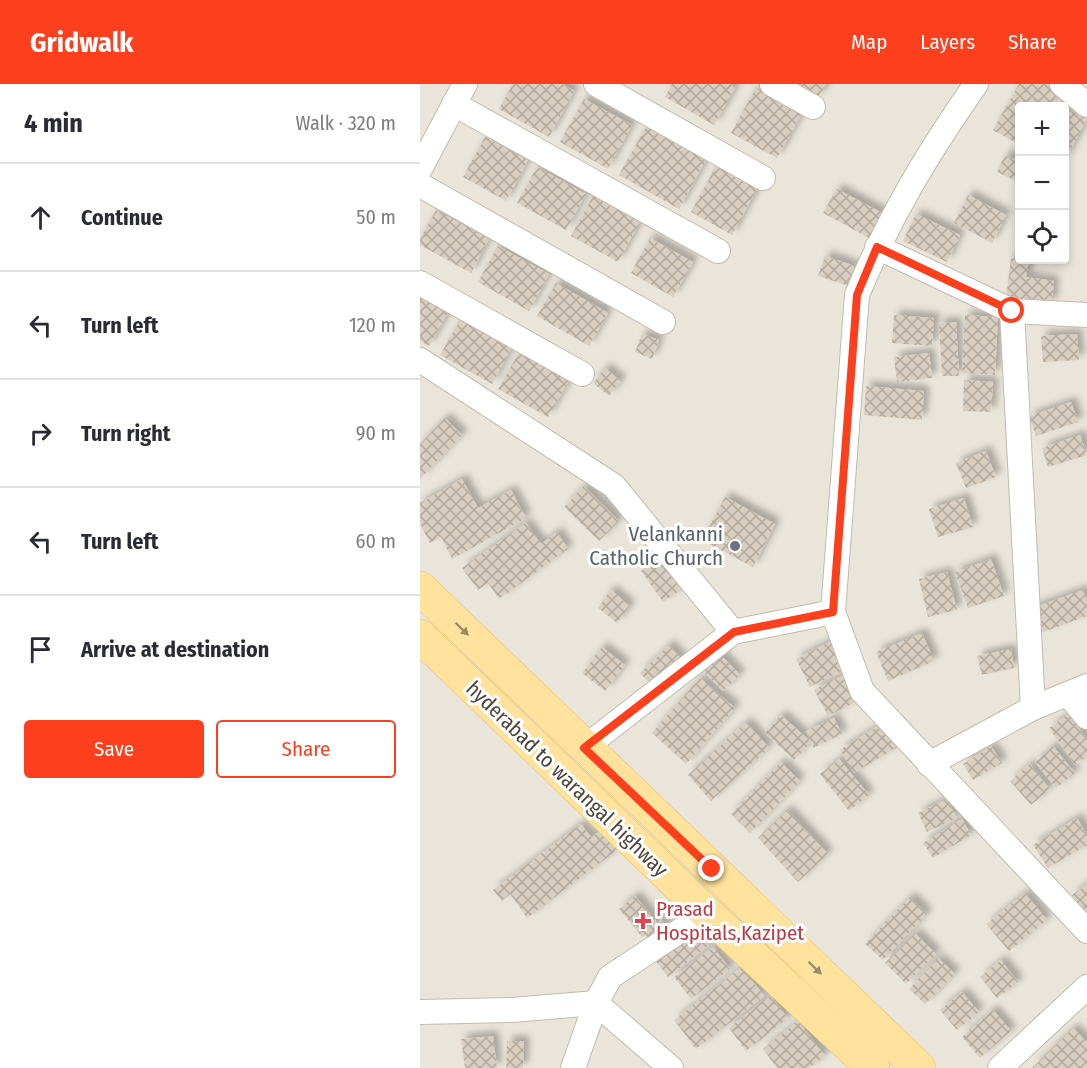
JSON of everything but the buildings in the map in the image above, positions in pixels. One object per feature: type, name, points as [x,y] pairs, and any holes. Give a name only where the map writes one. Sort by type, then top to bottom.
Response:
[{"type":"main road","points":[[420,588],[919,1068]]},
{"type":"main road","name":"hyderabad to warangal highway","points":[[420,636],[707,914],[873,1068]]},
{"type":"street","points":[[596,84],[763,178]]},
{"type":"street","points":[[772,84],[813,107]]},
{"type":"street","points":[[976,84],[924,159],[877,247],[857,295],[833,612],[862,691],[1087,931]]},
{"type":"street","points":[[1062,84],[1087,105]]},
{"type":"street","points":[[420,169],[459,94],[718,251]]},
{"type":"street","points":[[420,185],[663,322]]},
{"type":"street","points":[[877,247],[1012,311],[1087,315]]},
{"type":"street","points":[[420,283],[582,374]]},
{"type":"street","points":[[1012,311],[1033,708]]},
{"type":"street","points":[[420,360],[614,486],[734,632]]},
{"type":"street","points":[[584,748],[734,632],[833,612]]},
{"type":"street","points":[[929,764],[1033,708],[1078,690],[1087,717]]},
{"type":"street","points":[[573,1068],[596,1003],[610,977],[707,914]]},
{"type":"street","points":[[1000,1068],[1087,987]]},
{"type":"street","points":[[420,1012],[513,1010],[596,1003],[671,1068]]},
{"type":"shaded area","points":[[420,84],[1087,84],[1087,1068],[420,1068]]},
{"type":"place","name":"Velankanni Catholic Church","points":[[735,546]]},
{"type":"place","name":"Prasad Hospitals,Kazipet","points":[[643,921]]},
{"type":"route","points":[[712,869],[584,748],[734,632],[833,612],[857,295],[877,247],[1012,311]]}]
